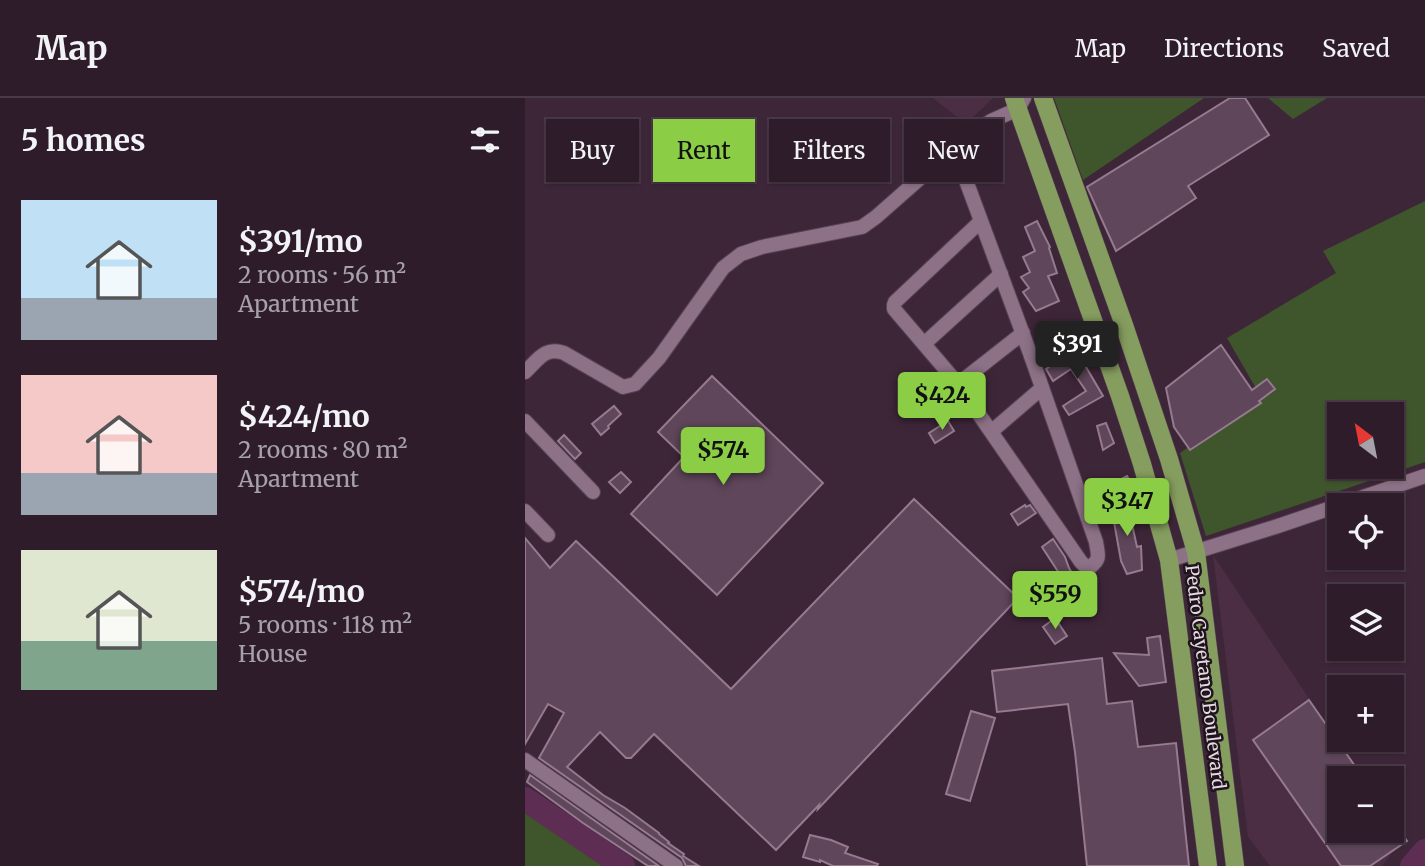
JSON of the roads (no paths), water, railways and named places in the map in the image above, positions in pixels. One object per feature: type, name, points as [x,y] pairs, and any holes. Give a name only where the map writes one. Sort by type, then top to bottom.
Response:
[{"type":"main road","name":"Pedro Cayetano Boulevard","points":[[1043,98],[1141,374],[1196,552],[1235,866]]},
{"type":"main road","name":"Pedro Cayetano Boulevard","points":[[1019,102],[1120,396],[1169,560],[1208,866]]},
{"type":"street","points":[[994,119],[1019,102]]},
{"type":"street","points":[[525,372],[545,352],[555,349],[622,387],[635,384],[659,358],[723,268],[741,254],[762,247],[862,227],[916,182]]},
{"type":"street","points":[[967,182],[1023,333],[1096,542],[1097,562],[1090,567],[1081,562],[958,384],[894,309],[894,305],[981,221]]},
{"type":"street","points":[[925,343],[1001,274]]},
{"type":"street","points":[[958,384],[1023,333]]},
{"type":"street","points":[[1031,356],[1098,335]]},
{"type":"street","points":[[992,432],[1042,388]]},
{"type":"street","points":[[525,421],[593,492]]},
{"type":"street","points":[[1169,560],[1425,476]]},
{"type":"street","points":[[525,511],[548,535]]},
{"type":"street","points":[[526,763],[676,866]]},
{"type":"waterway","points":[[525,799],[623,866]]},
{"type":"waterway","points":[[1412,866],[1425,851]]}]
